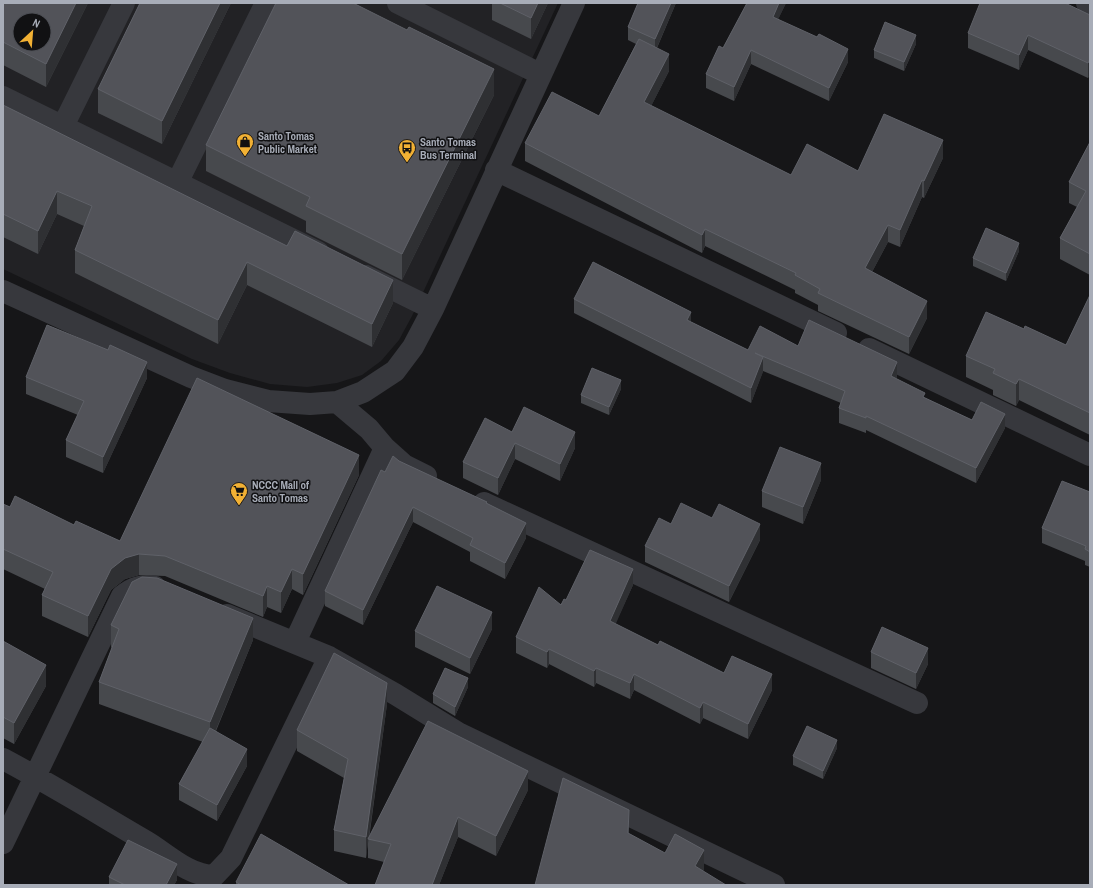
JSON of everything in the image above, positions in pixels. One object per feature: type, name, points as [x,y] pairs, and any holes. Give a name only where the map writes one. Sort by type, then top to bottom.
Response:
[{"type":"street","points":[[63,126],[124,3]]},
{"type":"street","points":[[177,182],[266,3]]},
{"type":"street","points":[[398,3],[540,74]]},
{"type":"street","points":[[3,291],[191,377],[225,390],[268,401],[310,404],[337,402],[363,392],[395,371],[413,347],[433,309],[574,3]]},
{"type":"street","points":[[3,97],[433,309]]},
{"type":"street","points":[[496,170],[1090,455]]},
{"type":"street","points":[[337,402],[369,429],[385,448],[404,464],[442,484]]},
{"type":"street","points":[[295,642],[385,448]]},
{"type":"street","points":[[463,494],[917,703]]},
{"type":"street","points":[[3,843],[122,596],[141,585],[160,588],[174,594]]},
{"type":"street","points":[[210,608],[329,657],[395,694],[460,734],[774,885]]},
{"type":"street","points":[[3,759],[35,776],[156,847],[187,868],[202,876],[214,876],[231,858],[329,657]]},
{"type":"shaded area","name":"Santo Tomas Public Market","points":[[3,3],[558,3],[412,316],[399,340],[381,361],[362,375],[337,383],[307,387],[270,384],[230,373],[192,359],[3,269]]},
{"type":"building","points":[[3,3],[76,3],[52,52],[52,12],[12,12],[12,47],[3,42]]},
{"type":"building","points":[[140,3],[220,3],[162,121],[98,89]]},
{"type":"building","points":[[276,3],[353,3],[407,30],[409,27],[494,69],[402,254],[306,206],[310,197],[206,145]]},
{"type":"building","points":[[500,3],[538,3],[531,18]]},
{"type":"building","points":[[638,3],[671,3],[655,39],[628,27]]},
{"type":"building","points":[[747,3],[779,3],[773,17],[817,37],[819,34],[848,49],[829,88],[751,50],[734,87],[706,74],[719,46],[723,48]]},
{"type":"building","points":[[980,3],[1065,3],[1090,15],[1090,59],[1088,63],[1028,35],[1019,55],[968,33]]},
{"type":"building","points":[[885,22],[916,35],[904,62],[874,50]]},
{"type":"building","points":[[639,39],[669,54],[644,102],[791,175],[807,144],[858,171],[884,114],[943,140],[924,181],[922,180],[900,230],[888,225],[865,268],[927,301],[909,337],[818,293],[820,289],[795,275],[796,273],[705,229],[702,235],[525,143],[552,92],[599,116]]},
{"type":"building","points":[[23,52],[52,52],[46,64]]},
{"type":"building","points":[[3,105],[287,246],[295,231],[393,280],[372,324],[247,262],[218,320],[75,250],[92,206],[57,191],[38,231],[3,214]]},
{"type":"building","points":[[1090,142],[1090,254],[1060,238],[1086,191],[1069,182]]},
{"type":"building","points":[[986,228],[1019,243],[1006,273],[973,258]]},
{"type":"building","points":[[593,262],[691,312],[687,320],[748,350],[760,326],[798,346],[809,320],[897,362],[891,376],[925,393],[923,397],[972,420],[981,402],[1005,414],[976,468],[866,416],[866,418],[839,408],[845,391],[755,353],[763,357],[751,388],[574,299]]},
{"type":"building","points":[[1090,295],[1090,413],[1019,379],[1016,384],[993,373],[995,369],[966,356],[986,312],[1024,329],[1025,326],[1066,345]]},
{"type":"building","points":[[47,325],[108,350],[110,345],[147,362],[103,457],[66,440],[84,401],[26,377]]},
{"type":"building","points":[[592,368],[621,380],[609,407],[581,395]]},
{"type":"building","name":"NCCC Mall of Santo Tomas","points":[[197,378],[359,455],[303,574],[292,569],[281,592],[267,586],[263,596],[165,556],[139,554],[125,558],[111,569],[88,616],[42,595],[53,572],[3,549],[3,504],[10,507],[15,496],[74,525],[76,521],[120,541]]},
{"type":"building","points":[[524,407],[575,432],[560,464],[515,443],[498,478],[463,462],[485,418],[512,432]]},
{"type":"building","points":[[780,447],[821,463],[803,507],[762,491]]},
{"type":"building","points":[[393,456],[399,461],[487,502],[486,503],[526,523],[505,563],[470,545],[473,538],[413,507],[363,610],[325,591],[381,470],[385,472]]},
{"type":"building","points":[[1062,481],[1090,492],[1090,552],[1085,549],[1086,546],[1042,528]]},
{"type":"building","points":[[681,503],[712,518],[719,504],[760,524],[729,586],[645,546],[659,518],[671,524]]},
{"type":"building","points":[[590,550],[633,569],[610,621],[658,645],[660,641],[724,673],[732,656],[772,674],[748,724],[703,702],[700,708],[634,674],[630,683],[596,668],[594,671],[549,649],[547,652],[516,637],[539,587],[561,605],[564,599],[566,600]]},
{"type":"building","points":[[142,577],[157,578],[253,618],[210,722],[99,682],[119,629],[111,625],[132,582]]},
{"type":"building","points":[[437,586],[492,612],[470,658],[415,631]]},
{"type":"building","points":[[882,627],[928,648],[916,673],[871,652]]},
{"type":"building","points":[[3,641],[46,665],[14,723],[3,717]]},
{"type":"building","points":[[334,653],[387,683],[366,837],[334,830],[348,759],[297,730]]},
{"type":"building","points":[[445,668],[468,678],[455,707],[433,694]]},
{"type":"building","points":[[428,721],[528,771],[496,836],[458,817],[432,885],[375,885],[391,844],[368,839]]},
{"type":"building","points":[[807,726],[837,740],[823,771],[793,756]]},
{"type":"building","points":[[210,728],[247,749],[217,805],[179,784]]},
{"type":"building","points":[[563,778],[629,810],[628,833],[665,853],[675,834],[704,850],[695,866],[726,885],[535,885]]},
{"type":"building","points":[[261,834],[349,885],[241,885],[236,882]]},
{"type":"building","points":[[128,840],[177,864],[166,885],[125,885],[109,877]]},
{"type":"place","name":"Santo Tomas Public Market","points":[[245,157]]},
{"type":"place","name":"Santo Tomas Bus Terminal","points":[[407,163]]},
{"type":"place","name":"NCCC Mall of Santo Tomas","points":[[239,506]]}]
